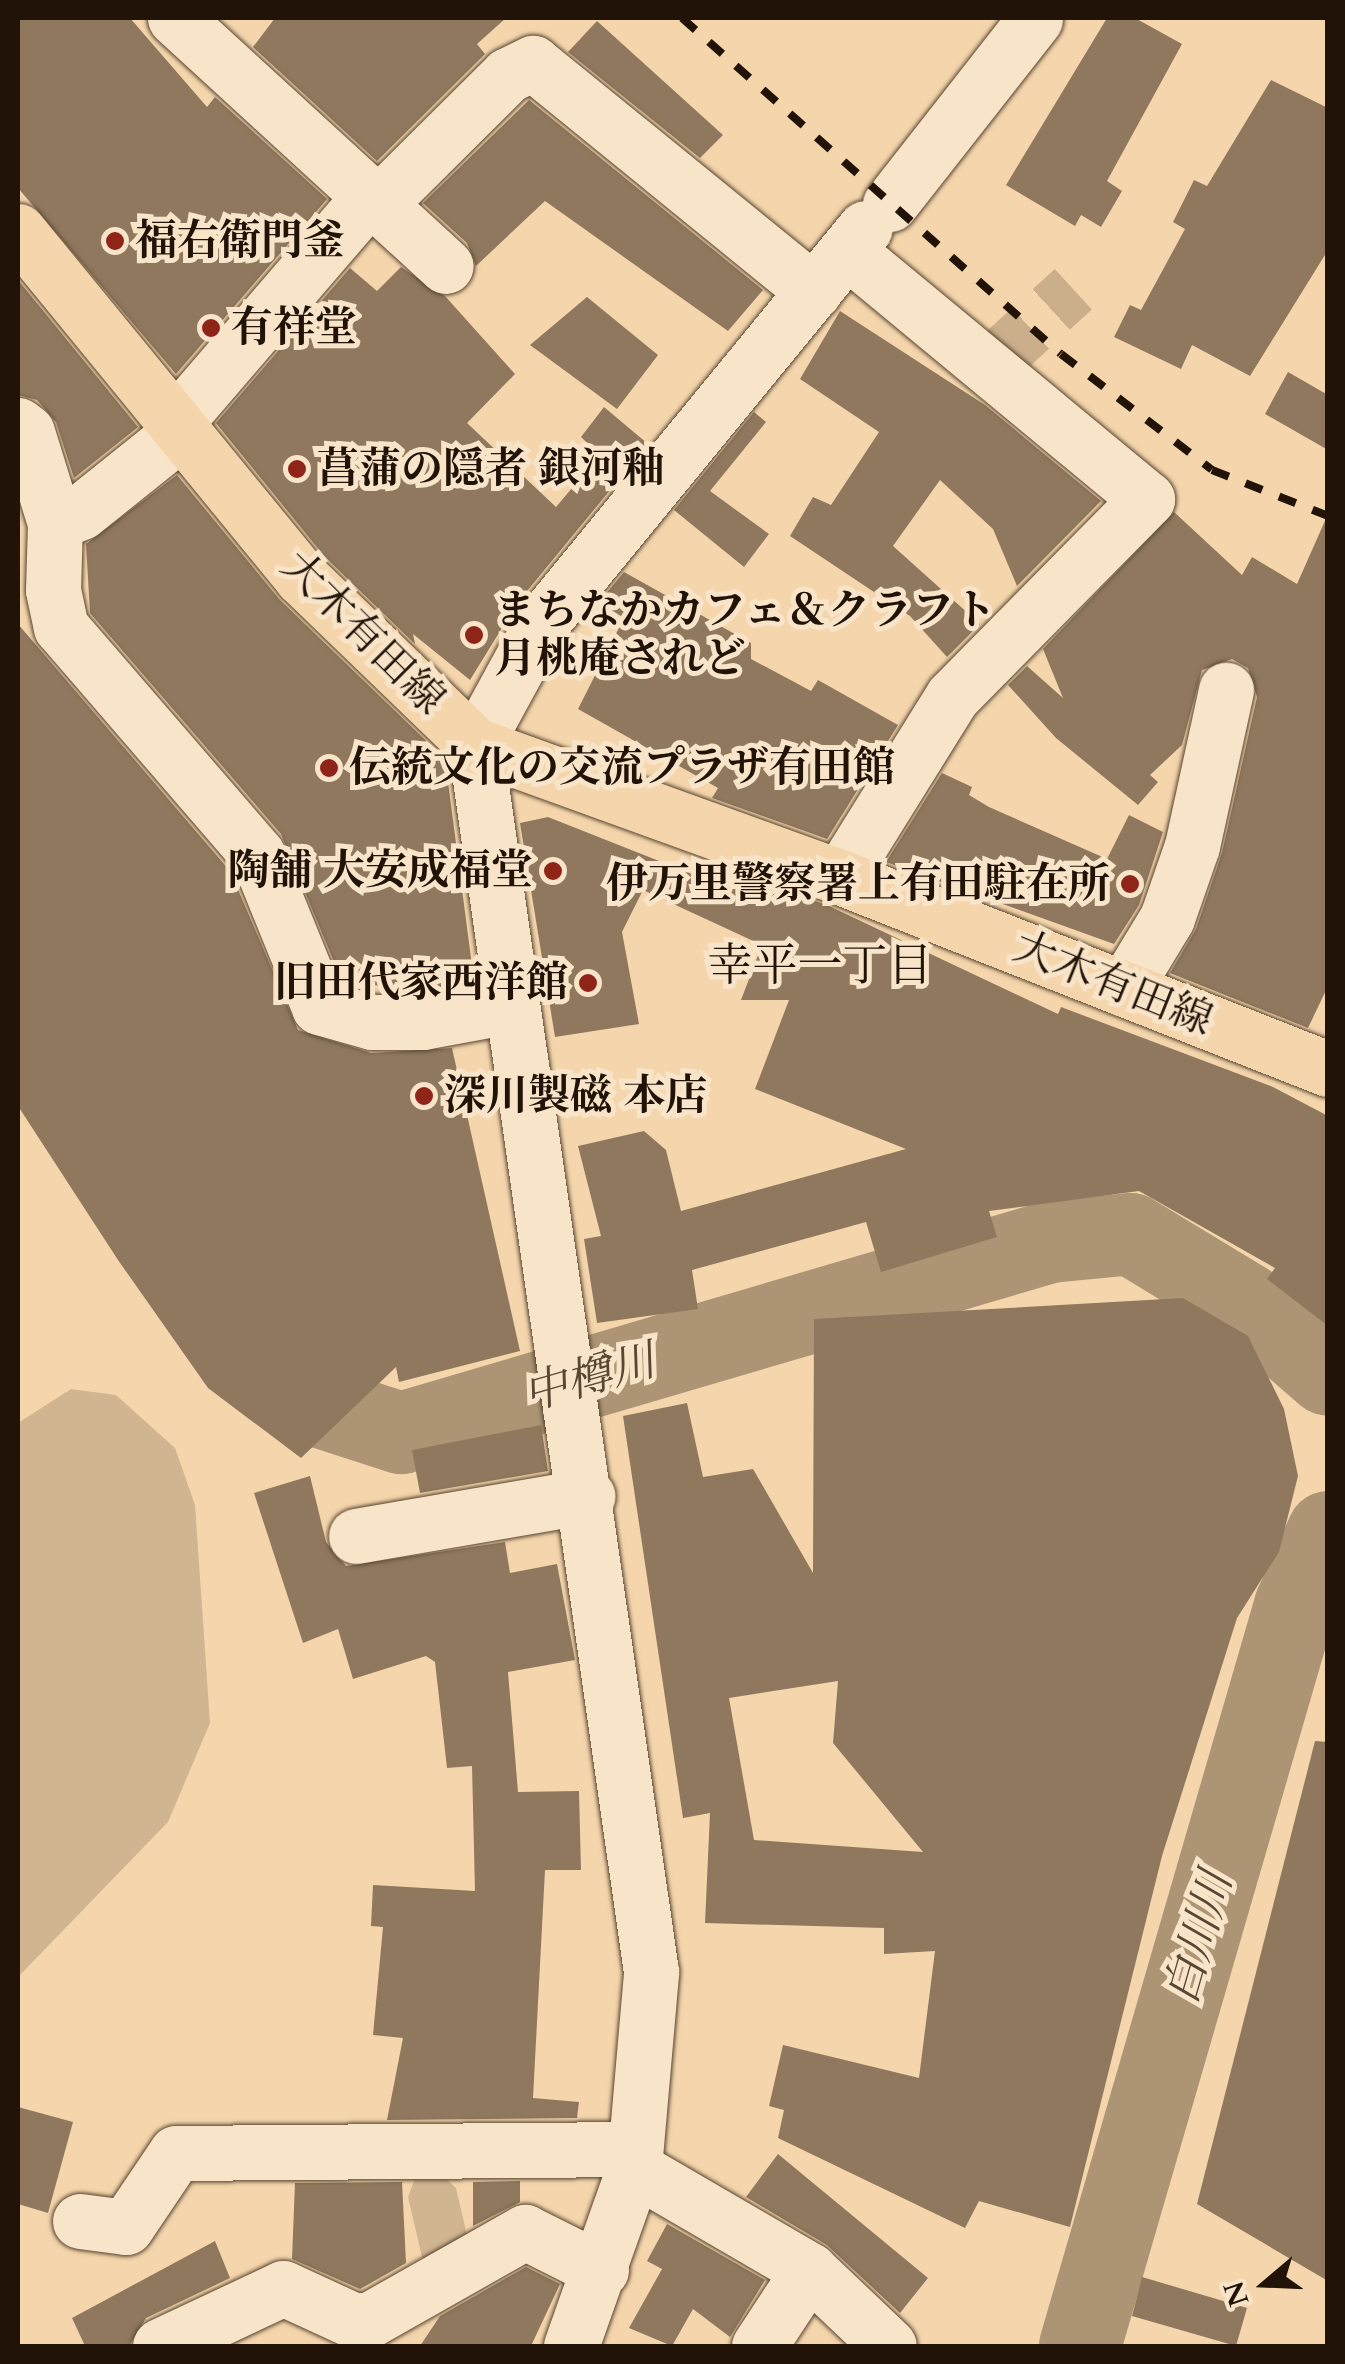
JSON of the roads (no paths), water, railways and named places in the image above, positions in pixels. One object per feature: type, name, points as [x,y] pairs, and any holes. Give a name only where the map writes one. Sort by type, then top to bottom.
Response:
[{"type":"main road","name":"大木有田線","points":[[23,251],[302,578],[475,745],[840,877],[1328,1069]]},
{"type":"street","points":[[174,18],[378,196],[446,266]]},
{"type":"street","points":[[571,2346],[601,2270],[635,2158],[651,1972],[579,1431],[510,1006],[475,745],[542,622],[1035,19]]},
{"type":"street","points":[[55,523],[81,512],[177,428],[378,196],[508,76],[533,64],[854,243],[1147,499],[952,697],[840,877]]},
{"type":"street","points":[[18,425],[55,523],[52,590],[61,627],[257,854],[319,1007],[372,1022],[424,1022],[510,1006]]},
{"type":"street","points":[[1124,989],[1174,900],[1226,690]]},
{"type":"street","points":[[356,1536],[588,1496]]},
{"type":"street","points":[[80,2222],[126,2227],[176,2153],[635,2158],[809,2270],[889,2346]]},
{"type":"street","points":[[160,2346],[282,2288],[355,2321],[371,2318],[526,2232],[601,2270]]},
{"type":"street","points":[[759,2346],[809,2270]]},
{"type":"waterway","name":"中樽川","points":[[244,1363],[311,1404],[401,1433],[1050,1242],[1131,1234],[1246,1304],[1328,1375]]},
{"type":"waterway","name":"白川川","points":[[1080,2346],[1295,1606],[1328,1532]]},
{"type":"tunnel","points":[[990,365],[1073,289]]},
{"type":"railway","points":[[682,18],[1061,354],[1212,470],[1328,516]]},
{"type":"place","name":"福右衛門釜","points":[[115,241]]},
{"type":"place","name":"有祥堂","points":[[211,328]]},
{"type":"place","name":"菖蒲の隠者 銀河釉","points":[[297,469]]},
{"type":"place","name":"まちなかカフェ＆クラフト 月桃庵されど","points":[[474,635]]},
{"type":"place","name":"伝統文化の交流プラザ有田館","points":[[329,768]]},
{"type":"place","name":"陶舗 大安成福堂","points":[[553,871]]},
{"type":"place","name":"伊万里警察署上有田駐在所","points":[[1130,884]]},
{"type":"place","name":"旧田代家西洋館","points":[[588,983]]},
{"type":"place","name":"深川製磁 本店","points":[[424,1096]]},
{"type":"district","name":"幸平一丁目","points":[[820,966]]}]
